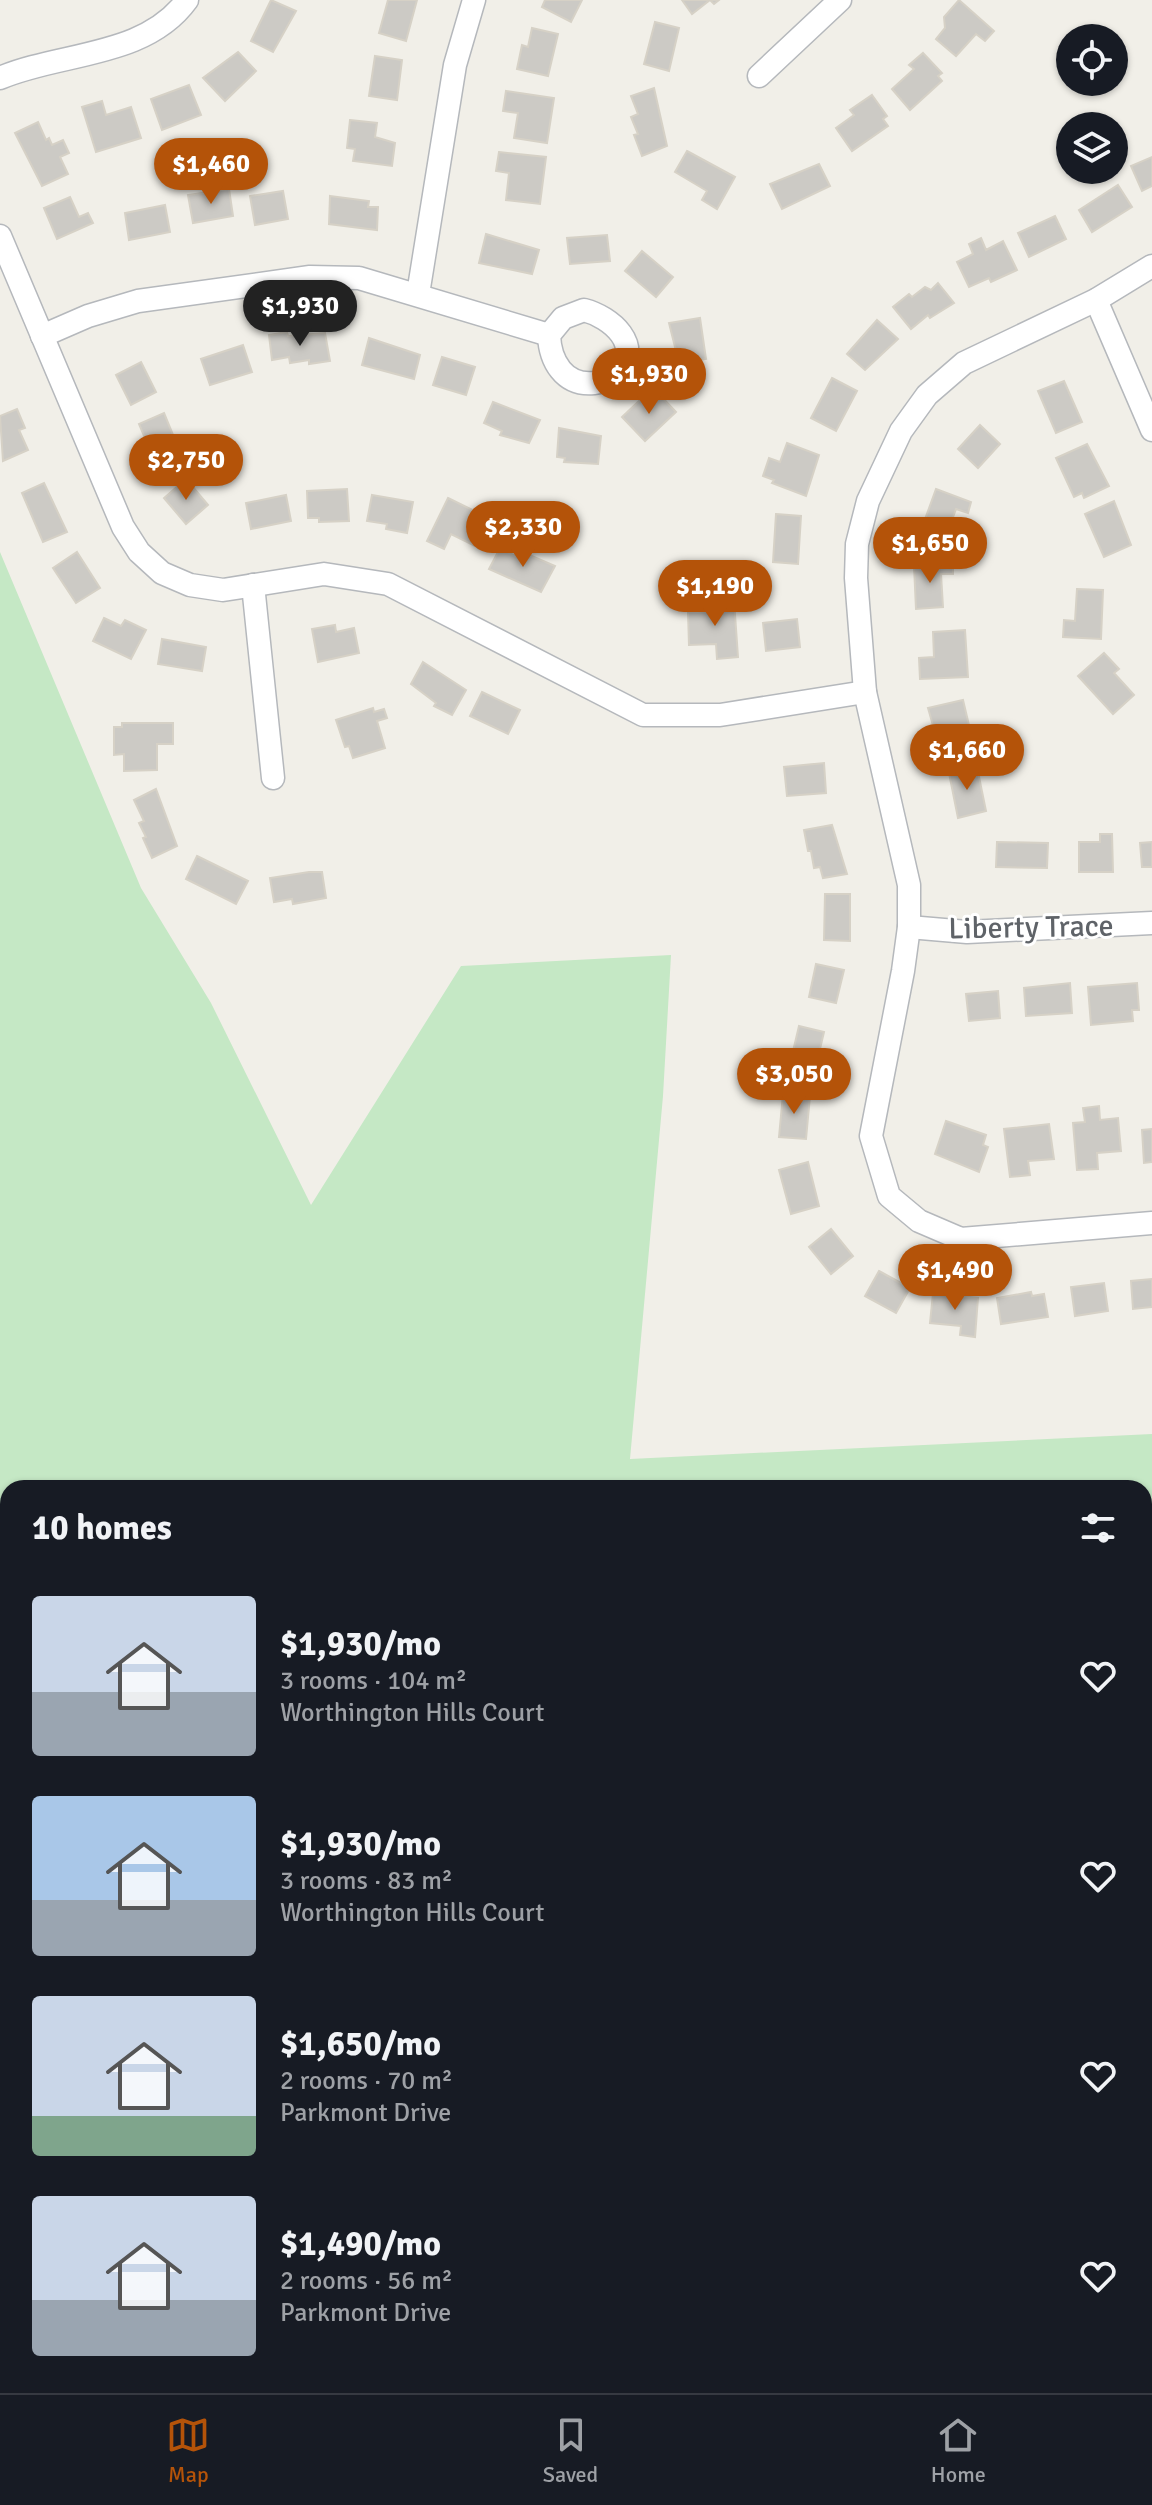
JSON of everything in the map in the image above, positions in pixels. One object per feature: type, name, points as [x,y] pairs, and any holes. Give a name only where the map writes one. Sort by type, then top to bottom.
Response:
[{"type":"street","points":[[0,78],[29,65],[124,45],[163,23],[187,0]]},
{"type":"street","points":[[418,294],[436,202],[455,65],[474,0]]},
{"type":"street","points":[[759,76],[840,0]]},
{"type":"street","points":[[0,236],[123,527],[139,552],[162,573],[190,585],[223,590],[324,574],[388,584],[643,715],[720,715],[865,692]]},
{"type":"street","points":[[1152,266],[1096,300],[964,363],[927,395],[901,431],[868,501],[857,544],[856,578],[865,692],[909,885],[909,927],[871,1136],[889,1196],[919,1221],[961,1239],[1152,1223]]},
{"type":"street","points":[[42,336],[88,316],[138,301],[310,277],[359,278],[549,335]]},
{"type":"street","points":[[1096,300],[1152,430]]},
{"type":"street","points":[[253,585],[273,778]]},
{"type":"street","name":"Liberty Trace","points":[[909,927],[967,932],[1152,923]]},
{"type":"green space","points":[[0,552],[141,888],[211,1003],[311,1205],[461,966],[671,955],[663,1096],[630,1459],[1152,1434],[1152,1480],[0,1480]]},
{"type":"building","points":[[271,0],[296,11],[273,52],[251,41]]},
{"type":"building","points":[[388,0],[417,0],[406,41],[379,33]]},
{"type":"building","points":[[545,0],[582,0],[571,22],[542,7]]},
{"type":"building","points":[[682,0],[710,0],[692,14]]},
{"type":"building","points":[[959,0],[994,31],[985,41],[976,34],[956,56],[936,39],[945,28],[944,17]]},
{"type":"building","points":[[655,22],[679,28],[669,71],[644,64]]},
{"type":"building","points":[[532,28],[558,34],[548,76],[517,69],[522,45],[528,47]]},
{"type":"building","points":[[238,52],[256,71],[225,101],[203,78]]},
{"type":"building","points":[[923,53],[942,73],[938,76],[942,81],[910,110],[892,89],[914,69],[909,65]]},
{"type":"building","points":[[375,56],[402,60],[397,100],[369,96]]},
{"type":"building","points":[[189,85],[201,115],[162,130],[151,99]]},
{"type":"building","points":[[654,88],[667,146],[642,156],[634,135],[638,134],[631,117],[638,114],[631,96]]},
{"type":"building","points":[[506,91],[554,98],[547,143],[514,138],[518,113],[503,111]]},
{"type":"building","points":[[872,95],[887,116],[883,119],[888,126],[852,151],[836,128],[854,115],[850,110]]},
{"type":"building","points":[[102,101],[106,115],[131,107],[141,138],[96,152],[82,107]]},
{"type":"building","points":[[350,120],[377,123],[375,137],[395,143],[392,166],[353,161],[355,149],[347,148]]},
{"type":"building","points":[[38,122],[46,140],[49,138],[52,145],[63,140],[69,153],[60,157],[68,174],[42,186],[15,133]]},
{"type":"building","points":[[687,151],[735,177],[717,209],[702,200],[707,191],[675,172]]},
{"type":"building","points":[[499,152],[546,157],[540,204],[506,200],[509,173],[496,171]]},
{"type":"building","points":[[1152,157],[1152,186],[1142,191],[1131,166]]},
{"type":"building","points":[[819,164],[830,186],[782,209],[770,184]]},
{"type":"building","points":[[1118,185],[1132,207],[1092,232],[1079,210]]},
{"type":"building","points":[[229,189],[233,216],[193,223],[188,195]]},
{"type":"building","points":[[283,191],[288,219],[255,225],[250,196]]},
{"type":"building","points":[[330,196],[369,201],[368,207],[378,207],[377,230],[329,224]]},
{"type":"building","points":[[70,197],[79,217],[88,213],[93,223],[57,239],[44,208]]},
{"type":"building","points":[[165,205],[170,232],[129,240],[125,213]]},
{"type":"building","points":[[1055,216],[1066,239],[1029,257],[1018,233]]},
{"type":"building","points":[[486,234],[539,250],[532,274],[479,263]]},
{"type":"building","points":[[607,235],[610,261],[570,264],[567,238]]},
{"type":"building","points":[[981,238],[986,250],[1003,241],[1017,270],[991,282],[989,278],[969,287],[957,262],[973,254],[969,244]]},
{"type":"building","points":[[642,251],[673,277],[656,297],[625,271]]},
{"type":"building","points":[[938,283],[954,303],[930,318],[928,315],[911,329],[893,307],[909,294],[912,297],[925,287],[931,290]]},
{"type":"building","points":[[700,318],[706,359],[679,363],[669,323]]},
{"type":"building","points":[[877,320],[898,339],[865,370],[847,354]]},
{"type":"building","points":[[287,332],[288,336],[325,333],[330,361],[309,364],[309,360],[290,363],[289,357],[272,360],[269,335]]},
{"type":"building","points":[[369,338],[420,355],[414,379],[362,365]]},
{"type":"building","points":[[243,345],[252,372],[210,385],[201,359]]},
{"type":"building","points":[[442,357],[475,367],[466,395],[433,385]]},
{"type":"building","points":[[141,362],[156,392],[131,405],[116,375]]},
{"type":"building","points":[[832,378],[857,391],[836,431],[811,418]]},
{"type":"building","points":[[1064,381],[1082,422],[1056,433],[1038,391]]},
{"type":"building","points":[[657,392],[676,412],[645,441],[622,417],[642,398],[647,402]]},
{"type":"building","points":[[493,402],[540,420],[529,443],[500,435],[502,431],[484,423]]},
{"type":"building","points":[[17,409],[25,428],[19,430],[28,450],[3,461],[0,416]]},
{"type":"building","points":[[164,413],[180,452],[155,462],[139,424]]},
{"type":"building","points":[[980,425],[1000,444],[978,468],[958,449]]},
{"type":"building","points":[[559,428],[601,436],[598,464],[564,462],[565,458],[557,457]]},
{"type":"building","points":[[787,443],[819,455],[806,496],[772,483],[774,480],[763,476],[769,458],[780,462]]},
{"type":"building","points":[[1087,444],[1109,486],[1084,498],[1082,493],[1074,497],[1056,458]]},
{"type":"building","points":[[186,479],[208,505],[186,524],[164,498]]},
{"type":"building","points":[[44,483],[67,532],[43,542],[22,493]]},
{"type":"building","points":[[347,489],[349,521],[319,522],[319,518],[308,518],[307,491]]},
{"type":"building","points":[[936,489],[971,502],[968,513],[956,509],[944,542],[920,533]]},
{"type":"building","points":[[286,495],[291,521],[251,529],[246,503]]},
{"type":"building","points":[[372,495],[413,502],[407,533],[386,529],[387,524],[367,521]]},
{"type":"building","points":[[448,498],[489,518],[475,546],[451,534],[444,549],[427,541]]},
{"type":"building","points":[[1114,501],[1131,545],[1104,557],[1085,514]]},
{"type":"building","points":[[776,514],[801,516],[798,564],[773,562]]},
{"type":"building","points":[[500,548],[515,556],[518,550],[555,566],[541,592],[489,569]]},
{"type":"building","points":[[77,552],[100,588],[76,603],[53,568]]},
{"type":"building","points":[[953,564],[953,574],[941,574],[943,607],[916,609],[914,566]]},
{"type":"building","points":[[1077,589],[1103,590],[1101,639],[1063,637],[1064,620],[1075,621]]},
{"type":"building","points":[[734,600],[738,657],[717,659],[716,644],[689,645],[688,612],[706,612],[705,602]]},
{"type":"building","points":[[104,618],[121,626],[125,620],[146,630],[131,659],[93,641]]},
{"type":"building","points":[[797,619],[800,647],[766,651],[763,623]]},
{"type":"building","points":[[335,625],[336,632],[354,628],[359,653],[318,662],[312,629]]},
{"type":"building","points":[[965,630],[968,677],[920,679],[919,658],[934,657],[933,632]]},
{"type":"building","points":[[162,639],[206,647],[202,671],[158,664]]},
{"type":"building","points":[[1104,653],[1119,669],[1114,673],[1134,695],[1113,714],[1078,676]]},
{"type":"building","points":[[423,662],[466,690],[452,715],[434,706],[436,703],[411,684]]},
{"type":"building","points":[[482,692],[520,710],[508,734],[470,716]]},
{"type":"building","points":[[963,700],[973,742],[940,750],[928,708]]},
{"type":"building","points":[[373,708],[374,712],[384,709],[387,718],[377,721],[385,748],[353,758],[349,746],[345,747],[336,720]]},
{"type":"building","points":[[122,723],[173,723],[173,744],[157,744],[157,770],[124,771],[124,754],[114,755],[114,727],[122,727]]},
{"type":"building","points":[[824,763],[826,793],[787,796],[784,767]]},
{"type":"building","points":[[977,767],[986,811],[958,818],[949,773]]},
{"type":"building","points":[[156,789],[177,846],[152,858],[139,823],[144,821],[134,800]]},
{"type":"building","points":[[832,825],[847,874],[823,878],[820,867],[814,868],[804,830]]},
{"type":"building","points":[[1100,834],[1112,834],[1113,872],[1079,872],[1079,842],[1100,842]]},
{"type":"building","points":[[997,842],[1048,843],[1047,868],[996,867]]},
{"type":"building","points":[[1152,842],[1152,867],[1142,867],[1140,843]]},
{"type":"building","points":[[197,856],[248,881],[236,904],[186,879]]},
{"type":"building","points":[[322,872],[326,898],[293,904],[292,899],[274,902],[270,878]]},
{"type":"building","points":[[825,894],[850,894],[850,941],[824,940]]},
{"type":"building","points":[[816,964],[844,970],[836,1003],[809,997]]},
{"type":"building","points":[[1070,983],[1072,1013],[1026,1016],[1024,988]]},
{"type":"building","points":[[1137,983],[1139,1010],[1132,1010],[1133,1021],[1091,1025],[1088,987]]},
{"type":"building","points":[[998,991],[1000,1018],[969,1021],[966,994]]},
{"type":"building","points":[[799,1026],[824,1032],[815,1070],[790,1064]]},
{"type":"building","points":[[783,1094],[810,1096],[806,1139],[779,1137]]},
{"type":"building","points":[[1099,1106],[1100,1120],[1118,1118],[1121,1151],[1097,1153],[1098,1169],[1077,1170],[1073,1123],[1085,1122],[1083,1108]]},
{"type":"building","points":[[946,1121],[986,1135],[983,1145],[988,1147],[979,1172],[935,1154]]},
{"type":"building","points":[[1049,1124],[1054,1159],[1028,1161],[1030,1175],[1010,1177],[1004,1129]]},
{"type":"building","points":[[1152,1129],[1152,1162],[1144,1163],[1142,1130]]},
{"type":"building","points":[[808,1162],[819,1206],[791,1214],[779,1170]]},
{"type":"building","points":[[831,1229],[853,1256],[831,1274],[809,1247]]},
{"type":"building","points":[[879,1271],[910,1288],[896,1313],[865,1296]]},
{"type":"building","points":[[1152,1279],[1152,1307],[1133,1309],[1131,1281]]},
{"type":"building","points":[[1104,1283],[1108,1311],[1075,1316],[1071,1287]]},
{"type":"building","points":[[1031,1292],[1032,1296],[1044,1294],[1048,1317],[1001,1324],[997,1298]]},
{"type":"building","points":[[933,1293],[978,1298],[975,1337],[960,1335],[961,1326],[930,1323]]}]
